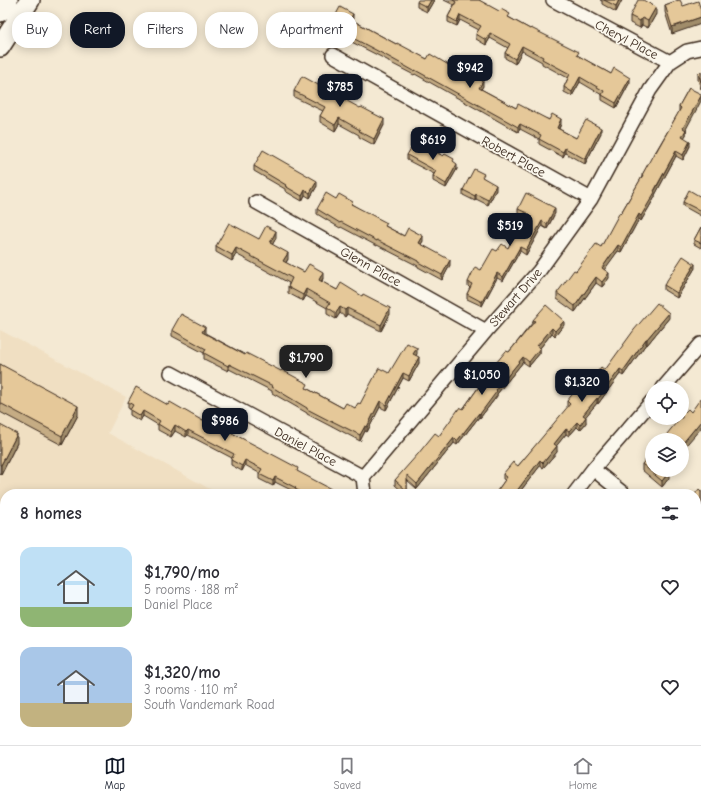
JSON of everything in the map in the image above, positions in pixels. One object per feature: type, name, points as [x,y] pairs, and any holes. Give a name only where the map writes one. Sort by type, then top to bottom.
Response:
[{"type":"highway","points":[[0,12],[8,0]]},
{"type":"highway","points":[[0,46],[30,0]]},
{"type":"street","name":"Cheryl Place","points":[[553,0],[670,62],[687,51],[701,48]]},
{"type":"street","name":"Robert Place","points":[[333,55],[591,199]]},
{"type":"street","name":"Stewart Drive","points":[[363,477],[486,331],[539,271],[591,199],[650,90],[670,62]]},
{"type":"street","name":"Glenn Place","points":[[256,202],[486,331]]},
{"type":"street","points":[[670,381],[701,344]]},
{"type":"street","name":"Daniel Place","points":[[171,373],[363,477]]},
{"type":"street","points":[[578,489],[593,469],[645,409]]},
{"type":"street","points":[[593,469],[618,489]]},
{"type":"street","points":[[363,477],[364,489]]},
{"type":"shaded area","points":[[0,330],[126,397],[108,433],[210,489],[0,489]]},
{"type":"building","points":[[418,0],[431,0],[427,7],[417,2]]},
{"type":"building","points":[[453,0],[479,0],[499,11],[501,9],[510,14],[508,17],[579,52],[577,55],[611,74],[614,68],[630,78],[616,103],[602,95],[604,91],[580,77],[572,92],[564,87],[570,74],[542,59],[543,57],[522,46],[515,59],[505,53],[510,44],[490,33],[486,40],[476,34],[481,26],[460,15],[457,22],[448,17],[456,2]]},
{"type":"building","points":[[604,0],[619,0],[616,6]]},
{"type":"building","points":[[638,0],[643,0],[656,7],[648,21],[642,18],[640,21],[630,16]]},
{"type":"building","points":[[679,0],[683,6],[698,1],[701,10],[701,17],[672,27],[665,5]]},
{"type":"building","points":[[340,7],[349,12],[337,12]]},
{"type":"building","points":[[357,23],[427,59],[430,54],[459,71],[460,68],[483,81],[479,88],[516,108],[518,104],[549,120],[552,114],[561,119],[557,128],[576,138],[586,120],[601,128],[585,159],[565,148],[563,152],[539,139],[541,135],[520,124],[518,127],[357,40]]},
{"type":"building","points":[[701,72],[701,82],[698,73]]},
{"type":"building","points":[[302,76],[360,108],[361,107],[384,119],[374,139],[339,118],[335,125],[320,116],[325,107],[294,91]]},
{"type":"building","points":[[689,88],[701,94],[701,96],[683,128],[686,130],[682,136],[690,141],[683,155],[676,151],[641,216],[639,214],[621,247],[618,245],[602,268],[609,273],[602,282],[596,277],[575,306],[557,293],[596,244],[601,247],[681,108],[679,106]]},
{"type":"building","points":[[417,138],[426,143],[424,145],[443,156],[445,154],[454,159],[453,161],[457,164],[446,184],[433,176],[436,171],[407,155]]},
{"type":"building","points":[[263,150],[317,181],[310,193],[305,190],[302,196],[254,166]]},
{"type":"building","points":[[474,169],[484,174],[482,177],[496,185],[488,200],[463,190]]},
{"type":"building","points":[[689,190],[701,197],[701,211],[683,202]]},
{"type":"building","points":[[326,193],[336,199],[339,194],[353,202],[351,204],[387,223],[385,226],[404,236],[408,228],[423,236],[419,243],[450,260],[442,275],[377,240],[341,222],[340,223],[317,209]]},
{"type":"building","points":[[526,193],[555,208],[547,224],[542,221],[526,250],[520,247],[503,277],[497,273],[482,302],[467,294],[472,284],[468,282],[475,267],[481,270],[493,249],[497,251],[502,244],[508,248],[527,213],[518,209]]},
{"type":"building","points":[[229,223],[259,239],[266,226],[276,231],[270,243],[288,253],[283,261],[304,272],[309,264],[323,272],[319,280],[337,290],[341,283],[362,296],[363,294],[390,308],[381,325],[347,308],[345,310],[340,307],[336,313],[327,307],[330,303],[306,289],[303,295],[288,287],[292,278],[236,248],[232,255],[216,246]]},
{"type":"building","points":[[701,227],[701,243],[694,240]]},
{"type":"building","points":[[683,256],[695,264],[677,293],[664,285]]},
{"type":"building","points":[[657,303],[669,313],[646,339],[623,371],[620,369],[598,399],[597,398],[583,415],[586,417],[580,425],[577,422],[569,431],[566,429],[554,444],[557,446],[543,463],[540,460],[518,489],[499,489],[507,477],[503,474],[513,462],[518,466],[570,404],[567,401],[575,391],[581,395],[601,367],[605,370],[634,330]]},
{"type":"building","points":[[546,305],[564,321],[555,331],[552,328],[537,346],[540,348],[529,362],[523,357],[496,390],[497,391],[480,414],[479,413],[457,441],[454,438],[417,484],[407,475],[407,489],[405,489],[395,480],[435,433],[439,436],[460,407],[463,409],[486,377],[485,376],[506,351],[509,352],[535,321],[533,320]]},
{"type":"building","points":[[181,314],[205,327],[202,332],[245,355],[246,353],[308,384],[306,388],[343,408],[346,403],[355,408],[358,403],[360,404],[379,368],[389,373],[407,343],[417,348],[413,354],[419,357],[409,376],[403,373],[386,405],[380,401],[367,427],[365,426],[360,435],[307,409],[272,387],[273,386],[229,364],[228,366],[204,353],[206,349],[172,330]]},
{"type":"building","points":[[0,364],[78,406],[62,436],[0,403]]},
{"type":"building","points":[[136,387],[168,405],[170,402],[203,421],[206,415],[222,423],[220,426],[230,432],[298,468],[297,471],[331,489],[295,489],[296,488],[275,477],[273,481],[259,474],[262,469],[245,460],[242,466],[231,460],[234,454],[188,430],[186,432],[175,425],[171,432],[158,424],[160,421],[143,411],[140,416],[130,410],[133,405],[128,402]]},
{"type":"building","points":[[701,398],[701,421],[689,436],[689,433],[668,433],[674,425],[689,425],[689,410],[691,412]]},
{"type":"building","points":[[0,425],[17,434],[1,465],[0,465]]},
{"type":"building","points":[[657,477],[665,477],[662,481]]}]
